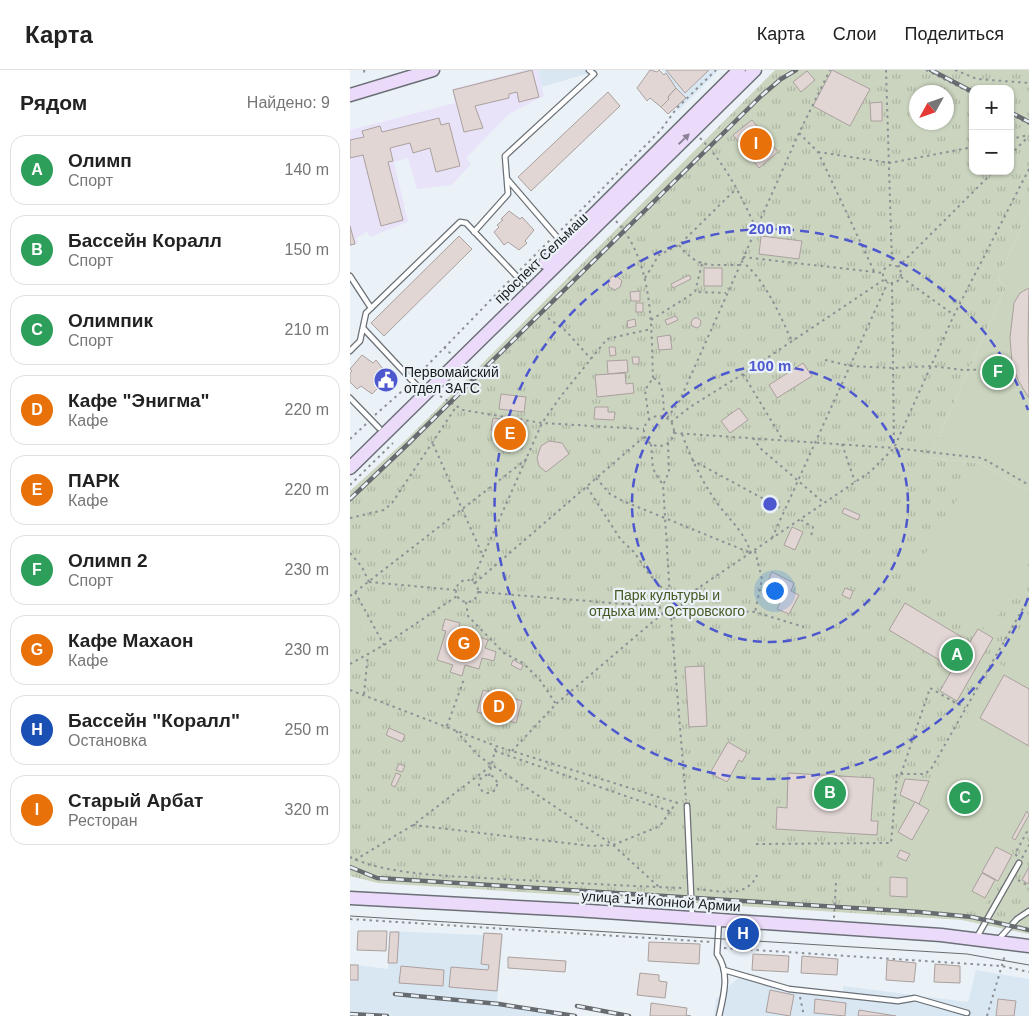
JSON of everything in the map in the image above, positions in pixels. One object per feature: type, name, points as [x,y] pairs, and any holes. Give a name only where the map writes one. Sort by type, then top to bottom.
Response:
[{"type":"main road","points":[[350,95],[433,70]]},
{"type":"main road","name":"проспект Сельмаш","points":[[350,457],[374,424],[524,284],[559,240],[739,70]]},
{"type":"main road","name":"проспект Сельмаш","points":[[350,468],[755,70]]},
{"type":"main road","name":"улица 1-й Конной Армии","points":[[350,898],[692,918],[976,939],[1029,946]]},
{"type":"lane","points":[[474,232],[508,194],[506,156],[594,74],[589,70]]},
{"type":"lane","points":[[507,179],[559,240]]},
{"type":"lane","points":[[350,351],[360,341],[366,313],[460,222],[466,224],[524,284]]},
{"type":"lane","points":[[350,276],[371,308]]},
{"type":"lane","points":[[364,329],[416,384]]},
{"type":"lane","points":[[350,398],[374,424]]},
{"type":"lane","points":[[687,806],[692,918]]},
{"type":"lane","points":[[976,939],[1020,861]]},
{"type":"lane","points":[[1002,942],[1017,919],[1029,911]]},
{"type":"lane","points":[[719,920],[717,954],[724,963],[725,990],[720,1016]]},
{"type":"lane","points":[[724,970],[799,990],[898,1001],[915,998],[967,1013]]},
{"type":"path","points":[[364,70],[365,76]]},
{"type":"path","points":[[350,439],[374,424],[416,384],[515,275],[559,240],[660,131],[677,108],[716,70]]},
{"type":"path","points":[[667,418],[679,402],[726,293],[830,70]]},
{"type":"path","points":[[886,70],[892,264]]},
{"type":"path","points":[[926,70],[969,92]]},
{"type":"path","points":[[955,70],[977,79],[1029,82]]},
{"type":"path","points":[[1014,116],[1029,124]]},
{"type":"path","points":[[799,133],[818,152],[874,271]]},
{"type":"path","points":[[1014,138],[1029,136]]},
{"type":"path","points":[[1014,151],[1029,136]]},
{"type":"path","points":[[700,138],[709,147],[737,188],[756,228]]},
{"type":"path","points":[[818,152],[890,164],[969,148]]},
{"type":"path","points":[[680,601],[870,472],[894,448],[954,315],[1029,169]]},
{"type":"path","points":[[898,267],[990,175]]},
{"type":"path","points":[[645,278],[659,255],[679,245],[737,188]]},
{"type":"path","points":[[616,221],[626,232],[645,278],[651,329],[653,378],[645,390],[649,421]]},
{"type":"path","points":[[679,245],[690,259],[702,264],[739,265]]},
{"type":"path","points":[[743,257],[883,272]]},
{"type":"path","points":[[741,261],[751,268],[781,317],[791,340]]},
{"type":"path","points":[[695,292],[702,264]]},
{"type":"path","points":[[892,264],[898,267],[901,277],[954,315]]},
{"type":"path","points":[[883,272],[886,267],[892,264]]},
{"type":"path","points":[[883,272],[888,282]]},
{"type":"path","points":[[888,282],[901,277]]},
{"type":"path","points":[[671,422],[690,407],[743,374],[885,278]]},
{"type":"path","points":[[771,540],[888,282]]},
{"type":"path","points":[[892,282],[894,448]]},
{"type":"path","points":[[650,321],[695,292],[726,293]]},
{"type":"path","points":[[548,318],[566,331],[591,360]]},
{"type":"path","points":[[472,581],[528,458],[542,422],[607,339],[651,329]]},
{"type":"path","points":[[825,360],[850,366],[893,368],[932,366],[963,370],[1002,369]]},
{"type":"path","points":[[743,374],[783,440]]},
{"type":"path","points":[[653,378],[658,380],[661,385],[664,416]]},
{"type":"path","points":[[440,396],[463,410],[542,422],[644,429]]},
{"type":"path","points":[[350,518],[384,510],[404,486],[456,407]]},
{"type":"path","points":[[663,485],[669,472],[668,443],[674,433],[671,422],[667,418],[656,416],[649,421],[644,429],[645,436],[652,444],[657,446],[668,443]]},
{"type":"path","points":[[674,433],[894,448],[982,458],[1029,485]]},
{"type":"path","points":[[682,434],[697,472],[718,505],[746,538],[751,553]]},
{"type":"path","points":[[476,583],[645,436]]},
{"type":"path","points":[[753,438],[760,448],[824,503]]},
{"type":"path","points":[[432,443],[483,556]]},
{"type":"path","points":[[652,444],[653,469],[663,485],[670,597]]},
{"type":"path","points":[[842,444],[855,482]]},
{"type":"path","points":[[350,596],[528,458]]},
{"type":"path","points":[[691,459],[784,510]]},
{"type":"path","points":[[596,478],[610,494],[666,520],[751,553]]},
{"type":"path","points":[[587,487],[621,540],[634,552],[649,574],[662,587],[670,591]]},
{"type":"path","points":[[800,520],[813,526],[811,537]]},
{"type":"path","points":[[755,551],[762,580],[755,612]]},
{"type":"path","points":[[350,553],[362,567],[369,582]]},
{"type":"path","points":[[472,581],[476,583],[478,592],[474,600],[466,602],[457,596],[456,590],[460,583],[472,581]]},
{"type":"path","points":[[369,582],[456,590]]},
{"type":"path","points":[[355,592],[384,645]]},
{"type":"path","points":[[478,592],[660,606]]},
{"type":"path","points":[[350,664],[384,645],[457,596]]},
{"type":"path","points":[[662,614],[660,606],[663,600],[670,597],[680,601]]},
{"type":"path","points":[[756,844],[891,843],[897,774],[925,774],[931,769],[1029,598]]},
{"type":"path","points":[[662,614],[671,618],[678,615],[681,608],[680,601]]},
{"type":"path","points":[[466,602],[468,616],[504,653],[523,664],[540,680],[556,704]]},
{"type":"path","points":[[681,608],[755,612],[804,627]]},
{"type":"path","points":[[512,751],[556,704],[662,614]]},
{"type":"path","points":[[350,690],[496,746],[687,806],[671,618]]},
{"type":"path","points":[[364,694],[368,654]]},
{"type":"path","points":[[446,726],[464,679]]},
{"type":"path","points":[[901,774],[930,688],[965,708]]},
{"type":"path","points":[[455,730],[480,757],[614,845],[659,887]]},
{"type":"path","points":[[489,776],[496,746]]},
{"type":"path","points":[[495,751],[672,812]]},
{"type":"path","points":[[355,860],[413,825],[492,765]]},
{"type":"path","points":[[484,776],[489,776],[497,781],[497,786],[490,793],[485,793],[479,785],[484,776]]},
{"type":"path","points":[[413,825],[591,846],[614,845],[660,826],[672,812],[676,803]]},
{"type":"path","points":[[1029,828],[1015,854],[1020,861],[1029,845]]},
{"type":"path","points":[[350,857],[385,868],[412,872],[692,889],[740,891],[753,884],[757,875]]},
{"type":"path","points":[[1012,876],[1029,886]]},
{"type":"path","points":[[834,920],[836,882]]},
{"type":"path","points":[[350,919],[1002,966],[1029,972]]},
{"type":"path","points":[[987,1016],[1002,966],[1002,942]]},
{"type":"path","points":[[799,990],[800,1004],[804,1016]]},
{"type":"shaded area","points":[[525,70],[538,70],[544,96],[509,114],[466,158],[471,164],[452,185],[417,189],[408,158],[394,162],[408,222],[370,237],[367,232],[356,238],[358,242],[350,247],[350,130],[455,103],[452,89]]},
{"type":"shaded area","points":[[538,70],[600,70],[542,87]]},
{"type":"shaded area","points":[[663,70],[719,70],[678,111]]},
{"type":"shaded area","points":[[390,931],[503,936],[497,1003],[580,1016],[350,1016],[350,964],[388,969]]},
{"type":"shaded area","points":[[976,970],[1029,979],[1029,1016],[714,1016],[716,999],[738,978],[842,997],[843,986],[968,1002]]},
{"type":"green space","name":"Парк культуры и отдыха им. Островского","points":[[775,70],[1029,70],[1029,210],[998,279],[1006,287],[929,458],[979,463],[1029,492],[1029,934],[962,920],[378,883],[350,876],[350,491],[408,438]]},
{"type":"green space","points":[[1029,210],[1029,492],[979,463],[929,458],[1006,287],[998,279]]},
{"type":"green space","points":[[977,465],[1029,495],[1029,563],[989,631],[908,583]]},
{"type":"green space","points":[[1029,613],[1029,669],[1005,655]]},
{"type":"green space","points":[[359,619],[363,642],[350,648],[350,622]]},
{"type":"green space","points":[[996,662],[1029,680],[1029,818],[1008,855],[1013,858],[981,912],[879,903],[884,849],[897,849],[901,777],[932,778]]},
{"type":"building","points":[[532,70],[539,97],[519,102],[517,92],[509,94],[509,98],[475,106],[483,128],[464,132],[453,90]]},
{"type":"building","points":[[650,70],[657,72],[659,70],[664,75],[666,73],[676,88],[661,107],[650,98],[647,101],[637,88]]},
{"type":"building","points":[[666,70],[709,70],[685,93]]},
{"type":"building","points":[[832,70],[870,89],[850,126],[813,106]]},
{"type":"building","points":[[807,71],[815,80],[801,92],[793,82]]},
{"type":"building","points":[[676,88],[686,98],[668,114],[661,107]]},
{"type":"building","points":[[608,92],[620,106],[531,191],[518,177]]},
{"type":"building","points":[[882,102],[882,121],[871,121],[870,103]]},
{"type":"building","points":[[439,118],[441,125],[449,123],[460,166],[436,172],[430,148],[413,153],[410,143],[390,148],[393,161],[388,162],[403,220],[381,226],[363,155],[350,158],[350,140],[364,137],[362,131],[380,126],[382,132]]},
{"type":"building","points":[[752,120],[778,152],[759,168],[733,135]]},
{"type":"building","points":[[509,211],[520,219],[522,217],[534,230],[525,241],[527,243],[519,250],[508,242],[504,245],[494,232],[499,227],[497,225],[503,220],[501,219]]},
{"type":"building","points":[[350,226],[355,244],[350,245]]},
{"type":"building","points":[[459,236],[472,249],[384,336],[371,323]]},
{"type":"building","points":[[761,236],[802,241],[799,259],[759,254]]},
{"type":"building","points":[[704,268],[722,268],[722,286],[704,286]]},
{"type":"building","points":[[689,275],[691,279],[673,288],[671,284]]},
{"type":"building","points":[[612,276],[618,277],[622,281],[620,287],[615,290],[609,287],[608,281]]},
{"type":"building","points":[[1029,288],[1029,398],[1018,380],[1012,363],[1010,338],[1014,303],[1020,293]]},
{"type":"building","points":[[640,291],[640,301],[631,301],[630,292]]},
{"type":"building","points":[[636,303],[643,303],[643,312],[636,312]]},
{"type":"building","points":[[676,316],[678,320],[667,325],[665,320]]},
{"type":"building","points":[[694,318],[698,318],[701,321],[700,326],[697,328],[692,326],[691,322]]},
{"type":"building","points":[[635,319],[636,326],[628,328],[627,321]]},
{"type":"building","points":[[670,335],[672,349],[659,350],[657,337]]},
{"type":"building","points":[[609,347],[615,347],[616,355],[610,356]]},
{"type":"building","points":[[362,355],[373,363],[376,360],[387,374],[378,385],[380,386],[372,394],[361,386],[357,389],[350,382],[350,373],[352,371],[350,369]]},
{"type":"building","points":[[632,357],[639,357],[639,364],[633,364]]},
{"type":"building","points":[[627,360],[628,372],[608,374],[607,361]]},
{"type":"building","points":[[803,363],[812,376],[777,398],[769,385]]},
{"type":"building","points":[[625,373],[626,384],[633,383],[634,393],[597,397],[595,375]]},
{"type":"building","points":[[501,394],[526,397],[524,412],[499,409]]},
{"type":"building","points":[[595,407],[608,407],[608,412],[615,412],[614,420],[594,419]]},
{"type":"building","points":[[739,408],[748,420],[730,433],[721,421]]},
{"type":"building","points":[[493,418],[526,423],[522,449],[502,446],[503,439],[495,438],[496,430],[491,430]]},
{"type":"building","points":[[549,441],[562,443],[569,454],[546,472],[539,466],[537,458],[541,446]]},
{"type":"building","points":[[844,508],[860,515],[858,520],[842,513]]},
{"type":"building","points":[[792,527],[803,532],[795,550],[784,545]]},
{"type":"building","points":[[772,572],[794,583],[791,591],[799,595],[789,614],[777,609],[780,603],[762,594]]},
{"type":"building","points":[[845,588],[853,591],[850,599],[842,595]]},
{"type":"building","points":[[905,603],[970,642],[978,629],[993,638],[957,701],[940,691],[953,668],[889,630]]},
{"type":"building","points":[[445,619],[460,623],[458,630],[488,640],[485,648],[496,652],[494,661],[482,658],[479,669],[465,665],[462,676],[450,672],[453,665],[437,660],[446,631],[442,630]]},
{"type":"building","points":[[513,660],[523,665],[521,670],[511,665]]},
{"type":"building","points":[[704,666],[707,726],[689,727],[685,667]]},
{"type":"building","points":[[1004,675],[1029,689],[1029,746],[980,718]]},
{"type":"building","points":[[483,690],[522,701],[516,723],[477,712]]},
{"type":"building","points":[[389,728],[405,735],[402,742],[386,735]]},
{"type":"building","points":[[728,742],[747,753],[742,762],[739,760],[727,782],[710,773]]},
{"type":"building","points":[[399,764],[405,766],[402,772],[396,770]]},
{"type":"building","points":[[396,773],[401,775],[395,787],[391,785]]},
{"type":"building","points":[[788,773],[874,778],[871,821],[878,821],[877,835],[776,829],[777,807],[787,808]]},
{"type":"building","points":[[905,779],[929,781],[919,804],[900,795]]},
{"type":"building","points":[[915,802],[929,810],[912,840],[898,832]]},
{"type":"building","points":[[1027,811],[1029,815],[1015,840],[1012,838]]},
{"type":"building","points":[[996,847],[1012,855],[998,881],[982,872]]},
{"type":"building","points":[[900,850],[910,854],[906,861],[897,857]]},
{"type":"building","points":[[1029,867],[1029,884],[1022,880]]},
{"type":"building","points":[[982,873],[995,880],[985,898],[972,891]]},
{"type":"building","points":[[890,877],[907,878],[907,897],[890,896]]},
{"type":"building","points":[[358,931],[387,931],[386,951],[357,950]]},
{"type":"building","points":[[390,932],[399,932],[397,963],[388,963]]},
{"type":"building","points":[[484,933],[502,934],[497,991],[449,987],[451,967],[488,970],[489,965],[481,964]]},
{"type":"building","points":[[649,942],[700,944],[699,964],[648,961]]},
{"type":"building","points":[[753,954],[789,956],[788,972],[752,970]]},
{"type":"building","points":[[802,956],[838,959],[837,975],[801,973]]},
{"type":"building","points":[[508,957],[566,961],[565,972],[508,968]]},
{"type":"building","points":[[887,960],[916,963],[914,982],[886,980]]},
{"type":"building","points":[[935,964],[960,966],[960,983],[934,982]]},
{"type":"building","points":[[350,965],[358,965],[358,980],[350,980]]},
{"type":"building","points":[[401,966],[444,970],[443,986],[399,983]]},
{"type":"building","points":[[640,973],[659,975],[659,981],[667,982],[665,998],[637,995]]},
{"type":"building","points":[[770,990],[794,995],[790,1016],[766,1012]]},
{"type":"building","points":[[815,999],[846,1003],[845,1016],[814,1013]]},
{"type":"building","points":[[998,999],[1016,1001],[1014,1016],[996,1016]]},
{"type":"building","points":[[651,1003],[687,1008],[686,1015],[691,1016],[650,1016]]},
{"type":"building","points":[[859,1010],[896,1016],[858,1016]]},
{"type":"tram line","points":[[350,916],[967,954],[1029,965]]},
{"type":"railway","points":[[350,499],[761,96],[781,79],[796,70]]},
{"type":"railway","points":[[931,70],[969,90]]},
{"type":"railway","points":[[1014,114],[1029,122]]},
{"type":"railway","points":[[350,867],[377,878],[919,912],[972,917],[1029,930]]},
{"type":"railway","points":[[395,994],[499,1004],[575,1016]]},
{"type":"railway","points":[[577,1006],[629,1016]]},
{"type":"railway","points":[[350,1014],[387,1016]]},
{"type":"place","name":"Старый Арбат","points":[[756,144]]},
{"type":"place","name":"Олимп 2","points":[[998,372]]},
{"type":"place","name":"Первомайский отдел ЗАГС","points":[[386,380]]},
{"type":"place","name":"ПАРК","points":[[510,434]]},
{"type":"place","name":"Кафе Махаон","points":[[464,644]]},
{"type":"place","name":"Олимп","points":[[957,655]]},
{"type":"place","name":"Кафе \"Энигма\"","points":[[499,707]]},
{"type":"place","name":"Бассейн Коралл","points":[[830,793]]},
{"type":"place","name":"Олимпик","points":[[965,798]]},
{"type":"place","name":"Бассейн \"Коралл\"","points":[[743,934]]}]
